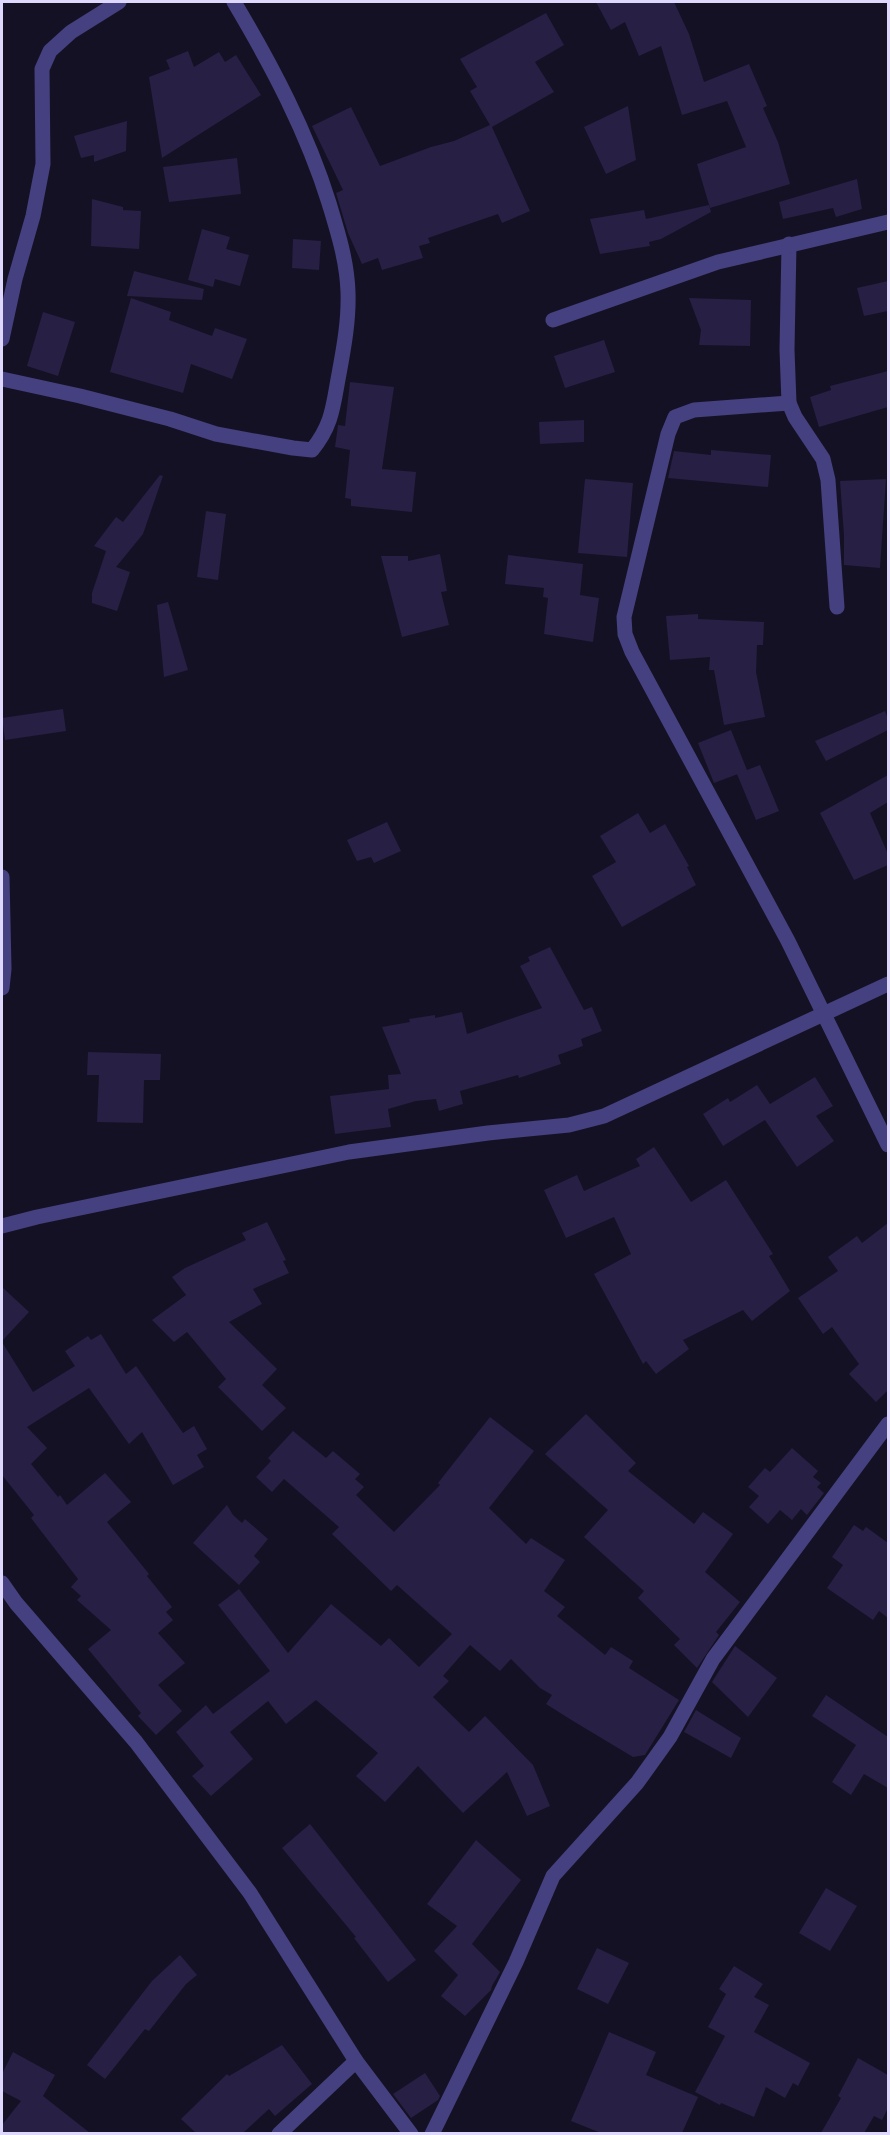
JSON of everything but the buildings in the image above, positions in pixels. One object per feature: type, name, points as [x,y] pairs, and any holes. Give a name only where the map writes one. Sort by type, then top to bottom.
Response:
[{"type":"street","points":[[2,339],[15,279],[33,216],[43,164],[42,69],[50,51],[71,32],[118,2]]},
{"type":"street","points":[[2,379],[170,419],[216,434],[293,448],[312,450],[324,435],[332,416],[345,343],[348,294],[345,261],[326,192],[303,129],[234,2]]},
{"type":"street","points":[[553,320],[718,262],[888,222]]},
{"type":"street","points":[[789,244],[787,350],[789,403],[795,417],[823,459],[828,480],[837,607]]},
{"type":"street","points":[[789,403],[694,410],[675,417],[668,434],[629,590],[624,617],[625,634],[632,652],[739,847],[888,1145]]},
{"type":"street","points":[[2,877],[4,969],[2,988]]},
{"type":"street","points":[[2,1226],[349,1152],[488,1133],[569,1125],[604,1116],[888,984]]},
{"type":"street","points":[[432,2133],[516,1962],[553,1876],[638,1783],[670,1737],[713,1659],[888,1424]]},
{"type":"street","points":[[2,1583],[16,1603],[136,1742],[250,1893],[356,2061],[411,2133]]},
{"type":"street","points":[[279,2133],[356,2061]]}]
